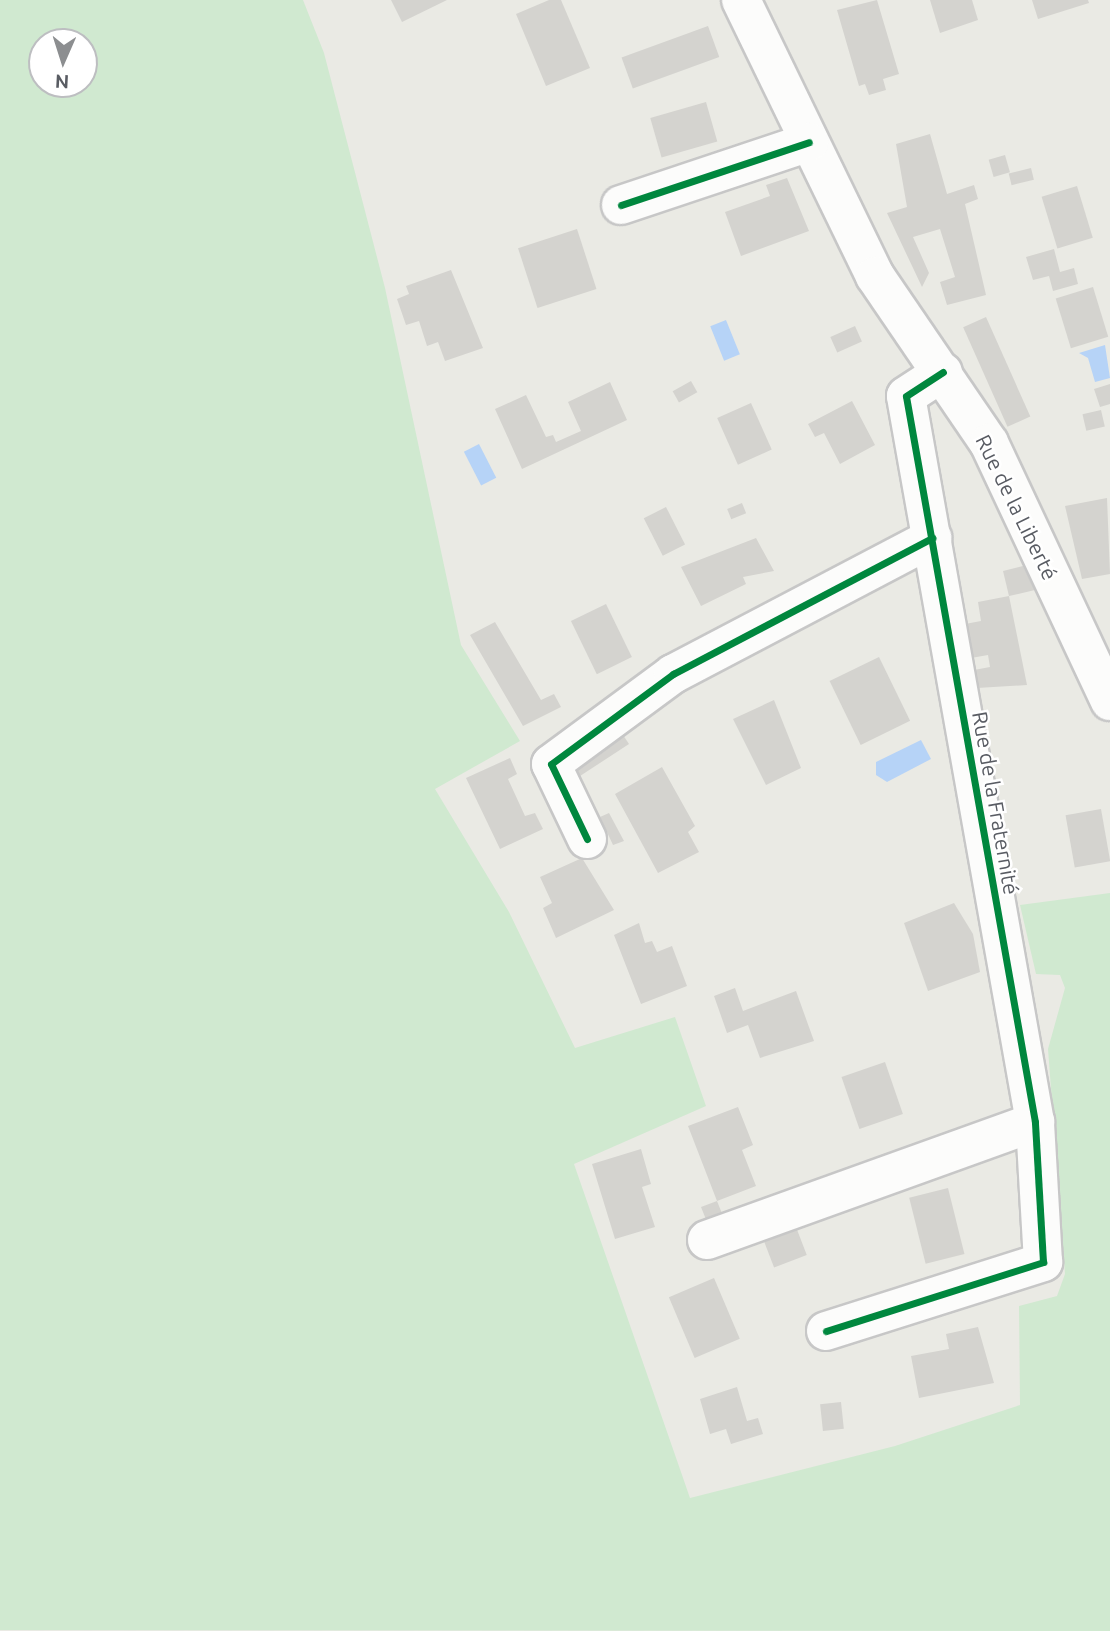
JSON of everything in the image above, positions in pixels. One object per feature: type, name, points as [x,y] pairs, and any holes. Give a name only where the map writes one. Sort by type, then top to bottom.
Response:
[{"type":"street","name":"Rue de la Liberté","points":[[750,8],[809,142],[875,276],[989,443],[1110,701]]},
{"type":"street","points":[[621,205],[809,142]]},
{"type":"street","name":"Rue de la Fraternité","points":[[826,1331],[1043,1262],[1035,1122],[905,396],[943,372]]},
{"type":"street","points":[[587,839],[551,764],[673,674],[932,538]]},
{"type":"street","points":[[707,1240],[1035,1122]]},
{"type":"green space","points":[[0,0],[303,0],[324,53],[385,288],[461,645],[520,741],[435,789],[509,912],[575,1048],[675,1017],[706,1106],[574,1164],[690,1498],[895,1446],[1020,1405],[1019,1306],[1057,1296],[1065,1274],[1048,1049],[1065,988],[1060,975],[1036,974],[1020,905],[1110,893],[1110,1631],[0,1630]]},
{"type":"water","points":[[726,320],[740,354],[724,361],[710,326]]},
{"type":"water","points":[[1105,345],[1110,378],[1095,382],[1088,358],[1079,353]]},
{"type":"water","points":[[479,444],[496,478],[481,486],[464,452]]},
{"type":"water","points":[[921,740],[931,759],[887,782],[876,775],[876,762]]},
{"type":"building","points":[[391,0],[447,0],[402,22]]},
{"type":"building","points":[[549,0],[561,0],[590,68],[546,86],[516,14]]},
{"type":"building","points":[[877,0],[899,74],[883,79],[886,90],[869,95],[865,84],[859,86],[837,10]]},
{"type":"building","points":[[930,0],[972,0],[978,20],[940,33]]},
{"type":"building","points":[[1032,0],[1088,0],[1089,3],[1038,19]]},
{"type":"building","points":[[708,26],[719,57],[633,88],[622,57]]},
{"type":"building","points":[[706,102],[717,141],[662,157],[650,118]]},
{"type":"building","points":[[930,134],[947,194],[974,185],[978,199],[965,204],[986,295],[947,305],[940,282],[955,277],[940,229],[913,237],[929,273],[922,287],[887,213],[907,207],[896,144]]},
{"type":"building","points":[[1005,155],[1010,172],[994,177],[989,160]]},
{"type":"building","points":[[1031,168],[1034,180],[1012,185],[1009,174]]},
{"type":"building","points":[[787,178],[809,231],[741,256],[725,212],[770,196],[766,185]]},
{"type":"building","points":[[1077,186],[1093,238],[1057,248],[1042,197]]},
{"type":"building","points":[[577,229],[596,289],[538,308],[518,248]]},
{"type":"building","points":[[1054,249],[1060,272],[1074,268],[1078,284],[1053,291],[1049,276],[1033,280],[1026,257]]},
{"type":"building","points":[[451,270],[483,348],[445,361],[438,342],[427,346],[419,321],[406,325],[397,299],[409,294],[406,286]]},
{"type":"building","points":[[1093,287],[1108,337],[1071,348],[1056,298]]},
{"type":"building","points":[[986,317],[1030,417],[1007,427],[963,327]]},
{"type":"building","points":[[855,326],[862,342],[837,353],[830,337]]},
{"type":"building","points":[[691,381],[697,392],[679,403],[673,391]]},
{"type":"building","points":[[610,382],[627,420],[522,469],[495,409],[526,395],[546,437],[553,435],[556,442],[581,431],[568,402]]},
{"type":"building","points":[[1110,384],[1110,404],[1100,407],[1094,389]]},
{"type":"building","points":[[852,401],[875,445],[840,464],[824,433],[815,437],[808,424]]},
{"type":"building","points":[[751,403],[772,450],[738,465],[717,418]]},
{"type":"building","points":[[1101,410],[1105,427],[1086,431],[1082,414]]},
{"type":"building","points":[[1107,498],[1110,574],[1082,579],[1065,506]]},
{"type":"building","points":[[742,503],[746,513],[731,519],[727,509]]},
{"type":"building","points":[[666,507],[685,544],[663,556],[644,518]]},
{"type":"building","points":[[756,538],[774,571],[743,577],[746,584],[701,606],[681,567]]},
{"type":"building","points":[[1023,566],[1035,590],[1009,596],[1003,571]]},
{"type":"building","points":[[1009,596],[1027,685],[977,688],[974,670],[990,667],[988,655],[971,658],[965,624],[981,621],[978,602]]},
{"type":"building","points":[[606,604],[632,657],[597,674],[571,621]]},
{"type":"building","points":[[495,622],[541,700],[554,694],[561,707],[523,726],[470,635]]},
{"type":"building","points":[[879,657],[910,721],[861,745],[830,681]]},
{"type":"building","points":[[774,700],[801,768],[766,785],[733,719]]},
{"type":"building","points":[[615,723],[629,744],[580,776],[570,755]]},
{"type":"building","points":[[510,758],[517,774],[508,779],[525,816],[535,813],[543,829],[500,849],[466,778]]},
{"type":"building","points":[[662,767],[695,826],[688,832],[699,852],[658,873],[615,794]]},
{"type":"building","points":[[1101,809],[1110,861],[1075,867],[1066,815]]},
{"type":"building","points":[[609,813],[624,841],[613,845],[600,817]]},
{"type":"building","points":[[582,858],[614,910],[556,938],[543,908],[552,903],[540,877]]},
{"type":"building","points":[[954,903],[973,934],[980,972],[928,991],[904,923]]},
{"type":"building","points":[[639,923],[645,943],[652,941],[657,952],[672,946],[687,986],[641,1004],[614,935]]},
{"type":"building","points":[[735,988],[743,1011],[796,991],[814,1041],[760,1058],[748,1025],[727,1033],[714,996]]},
{"type":"building","points":[[885,1062],[903,1114],[859,1129],[842,1077]]},
{"type":"building","points":[[738,1107],[753,1145],[742,1150],[756,1186],[717,1201],[688,1126]]},
{"type":"building","points":[[641,1149],[651,1184],[642,1187],[655,1227],[615,1239],[592,1164]]},
{"type":"building","points":[[948,1188],[964,1254],[926,1264],[909,1198]]},
{"type":"building","points":[[717,1201],[723,1216],[707,1222],[701,1207]]},
{"type":"building","points":[[796,1227],[807,1255],[774,1268],[763,1240]]},
{"type":"building","points":[[714,1278],[740,1339],[695,1358],[669,1297]]},
{"type":"building","points":[[978,1327],[994,1383],[919,1398],[911,1356],[949,1349],[946,1334]]},
{"type":"building","points":[[737,1387],[747,1421],[758,1418],[763,1434],[731,1444],[726,1429],[710,1434],[700,1399]]},
{"type":"building","points":[[841,1402],[844,1429],[823,1431],[820,1404]]},
{"type":"cycle path","points":[[621,205],[809,142]]},
{"type":"cycle path","points":[[826,1331],[1043,1262],[1035,1122],[906,396],[943,372]]},
{"type":"cycle path","points":[[587,839],[551,764],[673,674],[932,538]]}]
